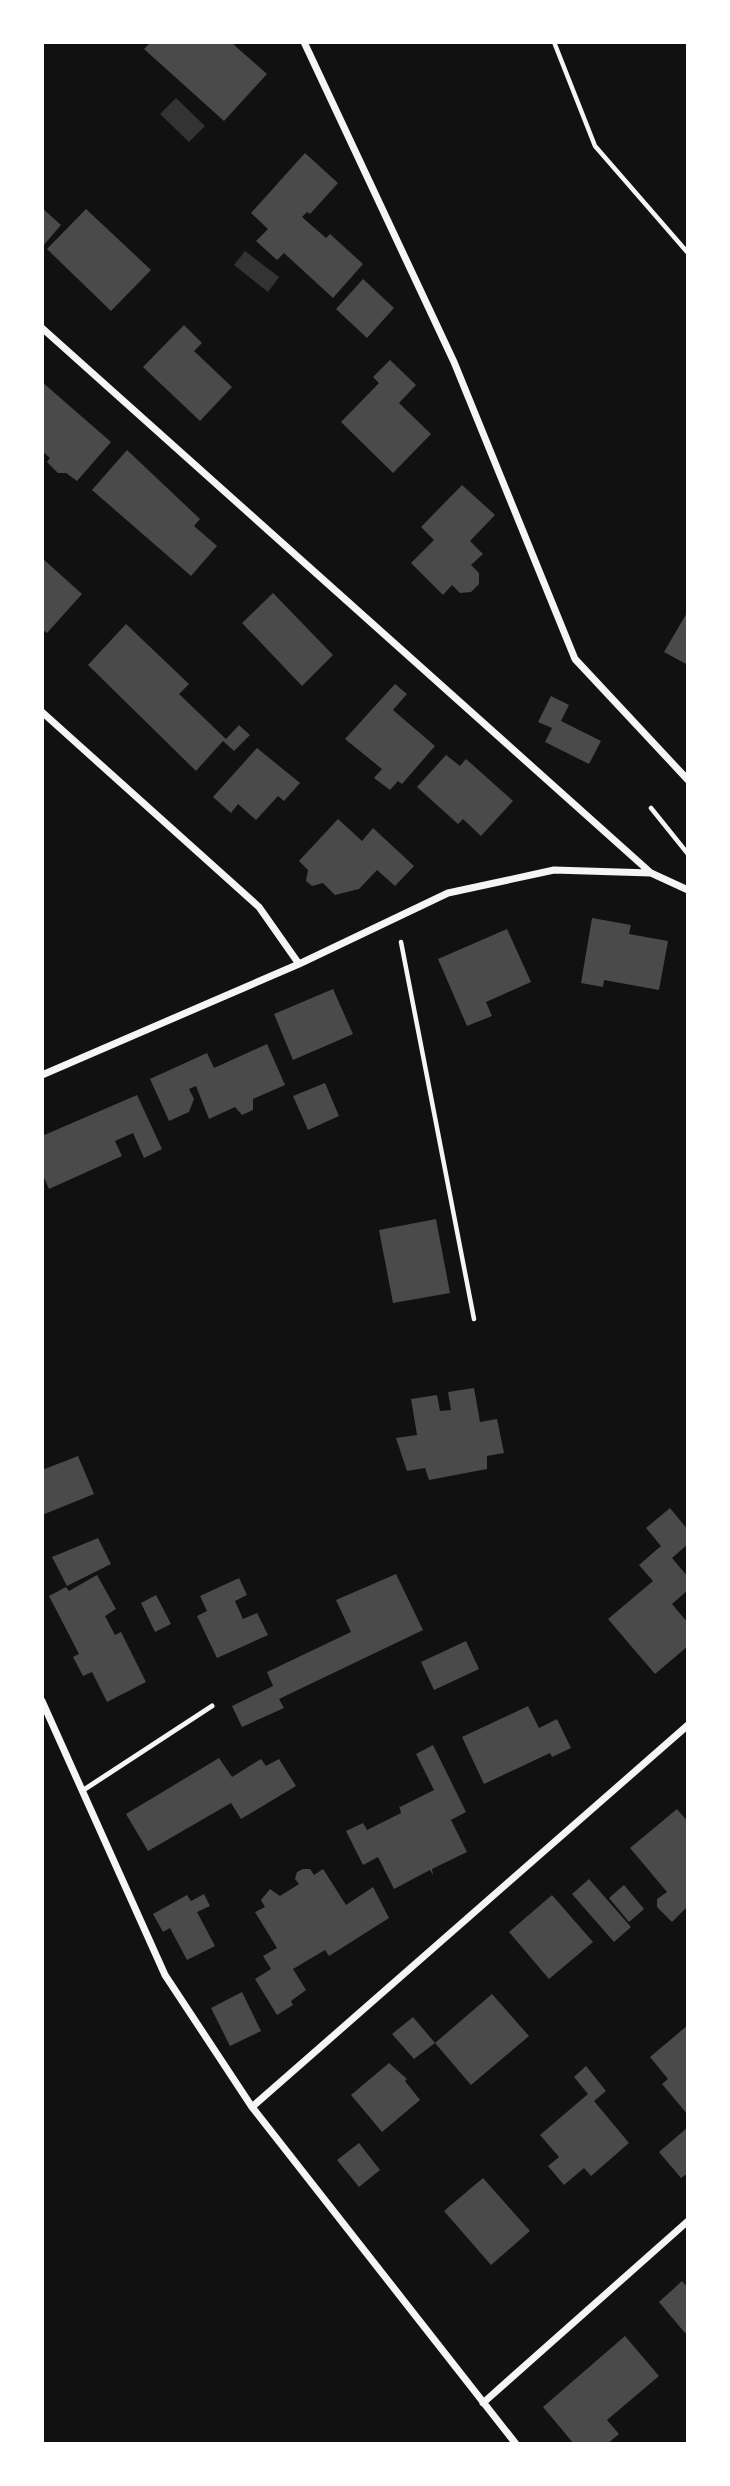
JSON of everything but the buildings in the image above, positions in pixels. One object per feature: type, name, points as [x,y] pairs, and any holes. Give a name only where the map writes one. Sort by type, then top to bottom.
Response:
[{"type":"street","points":[[304,42],[454,362],[575,659],[688,780]]},
{"type":"street","points":[[42,328],[651,873],[688,890]]},
{"type":"street","points":[[42,712],[259,908],[299,964]]},
{"type":"street","points":[[42,1075],[299,964],[448,893],[554,870],[651,873]]},
{"type":"street","points":[[42,1701],[165,1975],[252,2107],[516,2444]]},
{"type":"street","points":[[252,2107],[688,1725]]},
{"type":"street","points":[[484,2403],[688,2221]]},
{"type":"lane","points":[[82,1791],[212,1706]]},
{"type":"path","points":[[554,42],[596,146],[688,253]]},
{"type":"path","points":[[651,808],[688,854]]},
{"type":"path","points":[[396,918],[474,1319]]},
{"type":"shaded area","points":[[176,98],[205,126],[189,142],[160,114]]},
{"type":"shaded area","points":[[245,251],[279,277],[268,292],[234,265]]}]
